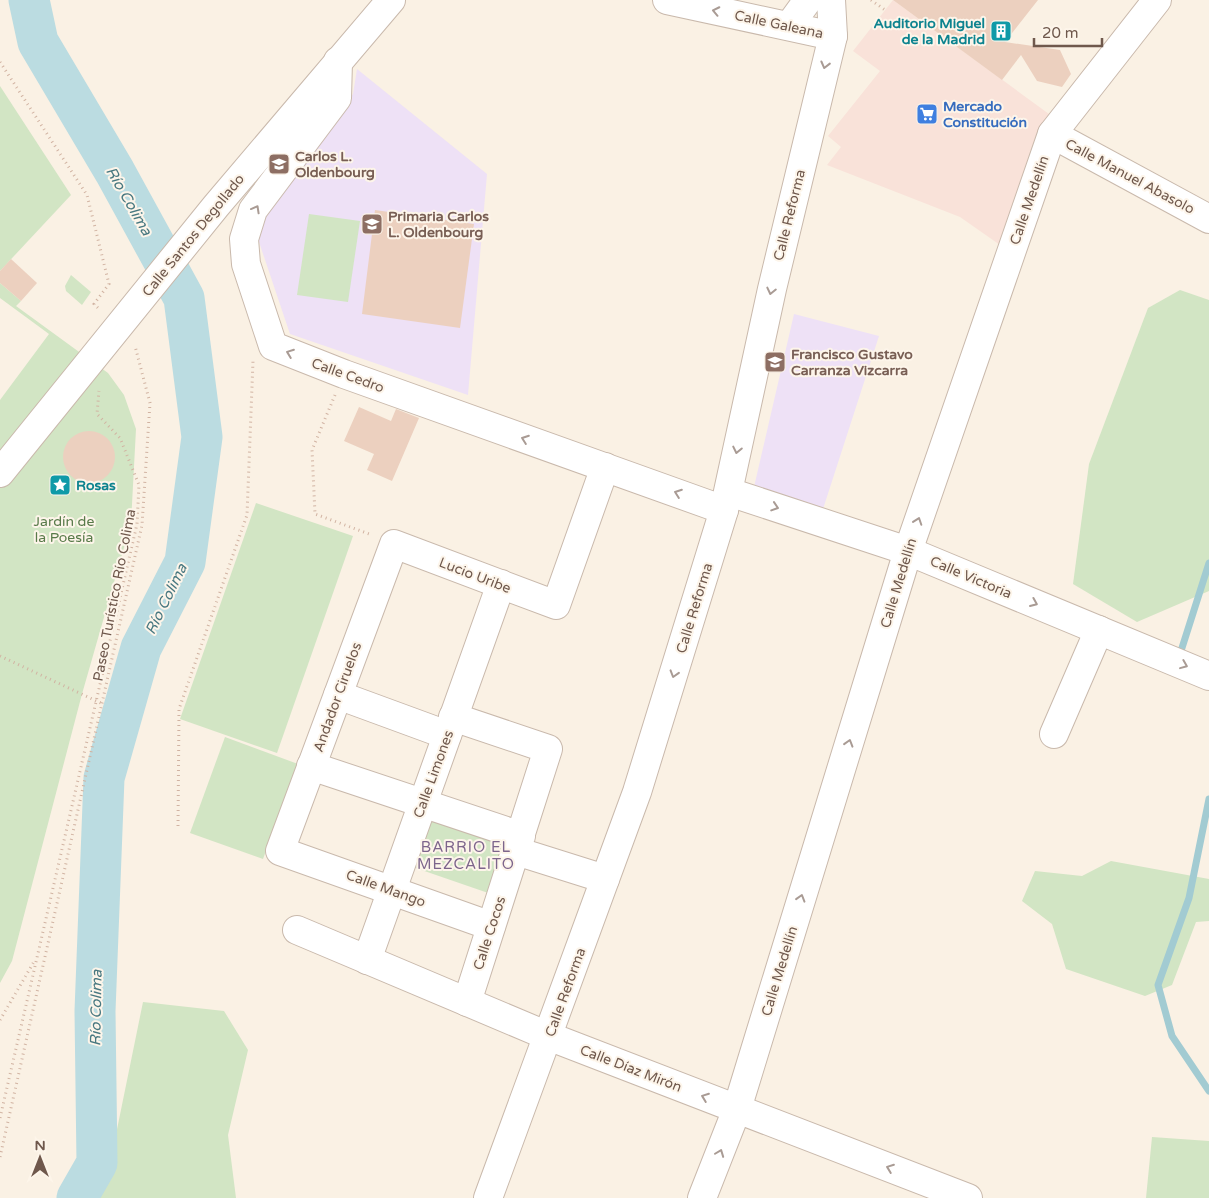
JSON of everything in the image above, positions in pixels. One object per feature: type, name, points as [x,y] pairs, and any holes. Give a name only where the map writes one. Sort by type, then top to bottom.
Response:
[{"type":"street","name":"Calle Santos Degollado","points":[[0,474],[216,206],[391,0]]},
{"type":"street","name":"Calle Galeana","points":[[667,0],[832,36]]},
{"type":"street","points":[[789,26],[808,0]]},
{"type":"street","name":"Calle Reforma","points":[[488,1198],[637,792],[726,501],[772,289],[832,36],[831,0]]},
{"type":"street","name":"Calle Medellín","points":[[702,1198],[737,1109],[908,551],[1052,134],[1157,0]]},
{"type":"street","name":"Calle Cedro","points":[[338,61],[339,84],[337,98],[253,210],[244,240],[246,264],[273,346],[344,374],[605,467],[726,501]]},
{"type":"street","name":"Calle Manuel Abasolo","points":[[1052,134],[1209,219]]},
{"type":"street","name":"Lucio Uribe","points":[[394,544],[556,605],[605,467]]},
{"type":"street","name":"Calle Victoria","points":[[726,501],[908,551],[1209,676]]},
{"type":"street","name":"Andador Ciruelos","points":[[280,850],[394,544]]},
{"type":"street","name":"Calle Limones","points":[[367,960],[501,584]]},
{"type":"street","points":[[1054,734],[1098,630]]},
{"type":"street","points":[[338,695],[450,726]]},
{"type":"street","name":"Calle Cocos","points":[[450,726],[548,748],[467,1002]]},
{"type":"street","points":[[311,766],[423,804],[605,879]]},
{"type":"street","name":"Calle Mango","points":[[280,850],[492,926]]},
{"type":"street","name":"Calle Díaz Mirón","points":[[297,930],[548,1036],[737,1109],[913,1188],[968,1198]]},
{"type":"path","points":[[871,0],[885,10]]},
{"type":"path","name":"Paseo Turístico Río Colima","points":[[0,62],[87,195],[109,284],[94,304],[124,320],[132,338],[150,403],[142,525],[0,1157]]},
{"type":"path","points":[[178,826],[179,709],[246,515],[253,353]]},
{"type":"path","points":[[344,374],[312,450],[315,514],[394,544]]},
{"type":"path","points":[[0,1118],[137,524],[139,485],[120,438],[97,414],[100,386]]},
{"type":"path","points":[[0,656],[103,704]]},
{"type":"path","name":"Paseo Turístico Río Colima","points":[[0,1020],[48,939]]},
{"type":"shaded area","points":[[893,0],[1049,114],[1035,138],[1000,245],[960,217],[827,165],[841,147],[828,136],[880,71],[853,51]]},
{"type":"shaded area","name":"Primaria Carlos L. Oldenbourg","points":[[357,69],[487,174],[468,395],[290,334],[258,239],[264,208],[353,94]]},
{"type":"shaded area","points":[[794,314],[879,336],[823,509],[754,487]]},
{"type":"green space","points":[[0,86],[71,195],[0,271]]},
{"type":"green space","points":[[309,214],[360,221],[348,302],[297,295]]},
{"type":"green space","points":[[71,275],[91,292],[82,305],[66,291],[65,286]]},
{"type":"green space","name":"Jardín de la Poesía","points":[[0,283],[21,301],[16,306],[108,373],[124,395],[136,429],[131,523],[82,694],[12,961],[0,983],[0,400],[49,334],[0,298]]},
{"type":"green space","points":[[1180,290],[1209,300],[1209,591],[1137,622],[1073,584],[1089,464],[1148,308]]},
{"type":"green space","points":[[256,503],[353,536],[277,753],[180,719]]},
{"type":"green space","points":[[225,737],[298,764],[263,859],[190,833]]},
{"type":"green space","points":[[425,812],[512,841],[494,895],[407,865]]},
{"type":"green space","points":[[1111,861],[1209,879],[1209,921],[1196,922],[1172,985],[1145,996],[1066,969],[1052,924],[1022,901],[1035,871],[1082,876]]},
{"type":"green space","points":[[143,1002],[224,1011],[248,1050],[228,1135],[236,1198],[100,1198],[114,1144]]},
{"type":"green space","points":[[1152,1137],[1209,1141],[1209,1198],[1146,1198]]},
{"type":"building","points":[[893,0],[1038,0],[1005,42],[1060,50],[1071,74],[1062,87],[1037,81],[1021,55],[1002,80]]},
{"type":"building","points":[[375,210],[474,224],[460,328],[362,314]]},
{"type":"building","points":[[11,259],[37,283],[21,301],[0,283],[0,271]]},
{"type":"building","points":[[359,407],[391,421],[396,409],[419,418],[392,481],[367,470],[374,454],[344,441]]},
{"type":"building","points":[[84,431],[94,431],[108,438],[115,452],[115,462],[108,476],[94,483],[84,483],[74,479],[67,472],[63,462],[63,452],[67,442],[74,435]]},
{"type":"waterway","name":"Río Colima","points":[[29,0],[38,42],[115,172],[184,298],[202,437],[185,562],[141,648],[104,778],[95,1011],[97,1163],[77,1198]]},
{"type":"waterway","points":[[1181,651],[1209,563]]},
{"type":"waterway","points":[[1209,799],[1189,898],[1158,985],[1172,1036],[1209,1091]]},
{"type":"place","name":"Auditorio Miguel de la Madrid","points":[[1001,31]]},
{"type":"place","name":"Mercado Constitución","points":[[927,114]]},
{"type":"place","name":"Carlos L. Oldenbourg","points":[[279,164]]},
{"type":"place","name":"Primaria Carlos L. Oldenbourg","points":[[372,224]]},
{"type":"place","name":"Francisco Gustavo Carranza Vizcarra","points":[[775,362]]},
{"type":"place","name":"Rosas","points":[[60,485]]},
{"type":"district","name":"BARRIO EL MEZCALITO","points":[[466,856]]}]
